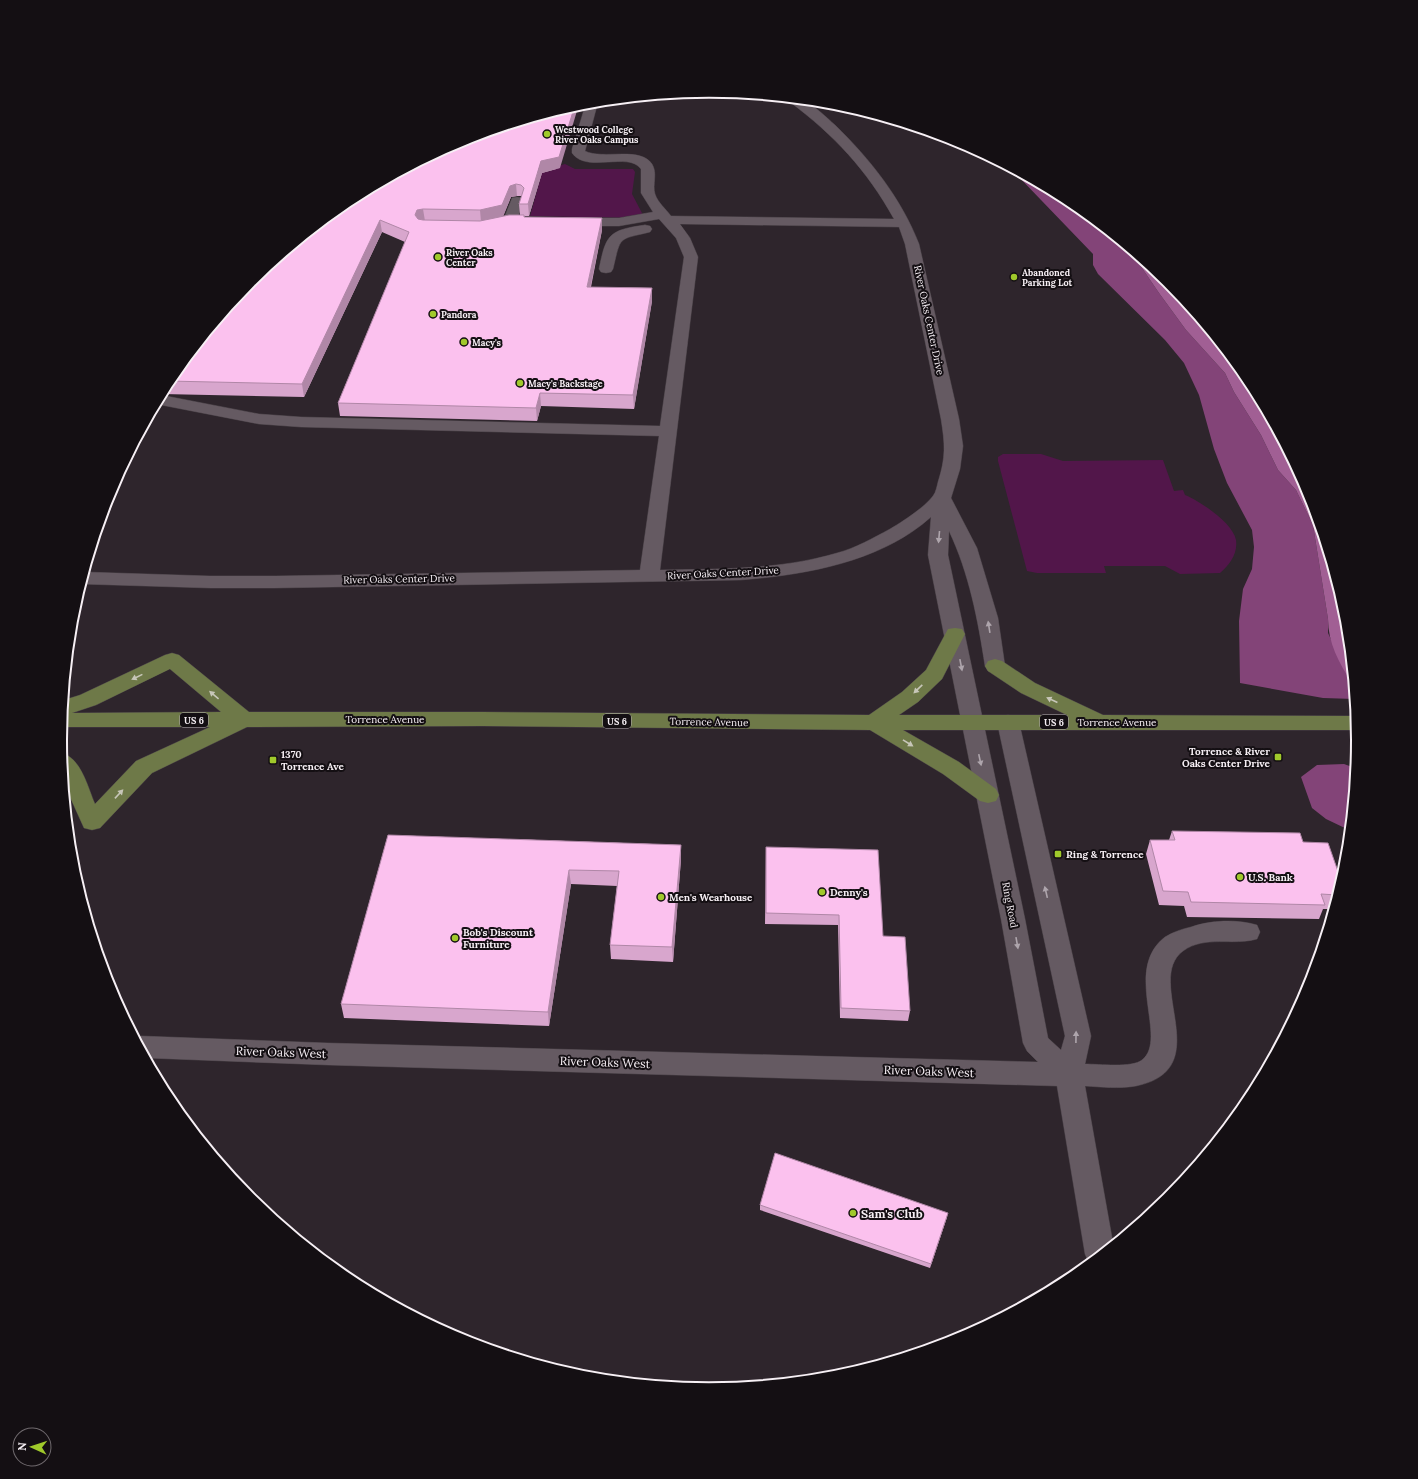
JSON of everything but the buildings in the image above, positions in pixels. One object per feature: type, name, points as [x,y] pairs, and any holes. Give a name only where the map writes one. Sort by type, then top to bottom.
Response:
[{"type":"main road","points":[[955,634],[935,674],[910,697],[874,722],[951,768],[988,795]]},
{"type":"main road","points":[[68,706],[88,700],[172,660],[244,720],[144,768],[92,822],[68,768]]},
{"type":"main road","points":[[995,666],[1028,688],[1100,722]]},
{"type":"main road","name":"Torrence Avenue","points":[[67,720],[482,719],[1351,723]]},
{"type":"street","name":"River Oaks Center Drive","points":[[88,578],[260,582],[740,574],[778,571],[834,560],[876,544],[908,526],[942,498],[951,469],[954,446],[950,420],[912,244],[904,223],[888,195],[850,147],[822,120],[801,104]]},
{"type":"street","points":[[590,109],[578,150],[579,153],[588,157],[627,158],[644,163],[648,167],[649,172],[646,187],[648,196],[655,206],[685,239],[691,257],[649,576]]},
{"type":"street","points":[[510,221],[517,201]]},
{"type":"street","points":[[606,269],[612,242],[617,236],[669,220]]},
{"type":"street","points":[[557,222],[669,220],[904,223]]},
{"type":"street","points":[[495,224],[510,221],[526,221]]},
{"type":"street","points":[[164,401],[241,416],[278,421],[668,431]]},
{"type":"street","points":[[942,498],[967,548],[988,618],[995,666]]},
{"type":"street","name":"Ring Road","points":[[942,498],[938,555],[988,795],[1036,1044],[1069,1074]]},
{"type":"street","points":[[1008,722],[1078,1036],[1069,1074],[1099,1250]]},
{"type":"street","name":"River Oaks West","points":[[146,1047],[358,1055],[1122,1076],[1138,1074],[1151,1069],[1162,1055],[1164,1040],[1158,983],[1160,964],[1168,950],[1183,939],[1201,933],[1226,931],[1248,932]]},
{"type":"shaded area","points":[[565,164],[575,169],[633,169],[635,172],[632,194],[643,215],[629,218],[530,216],[542,173],[553,170],[551,168]]},
{"type":"shaded area","points":[[1021,179],[1066,206],[1100,230],[1139,263],[1186,330],[1225,373],[1234,392],[1261,435],[1278,470],[1296,490],[1313,525],[1328,619],[1328,633],[1348,674],[1350,699],[1323,698],[1240,683],[1239,621],[1243,589],[1252,569],[1254,547],[1252,530],[1227,483],[1214,449],[1199,395],[1184,363],[1165,340],[1098,274],[1093,265],[1093,254]]},
{"type":"shaded area","points":[[1139,263],[1192,316],[1218,349],[1243,383],[1285,456],[1317,533],[1329,573],[1339,614],[1348,676],[1332,645],[1328,628],[1328,619],[1313,525],[1296,490],[1278,470],[1261,435],[1234,392],[1225,373],[1186,330]]},
{"type":"shaded area","points":[[1003,454],[1041,454],[1063,461],[1163,460],[1174,491],[1183,490],[1185,495],[1199,502],[1215,513],[1234,533],[1236,550],[1230,563],[1220,573],[1180,574],[1165,566],[1104,566],[1106,573],[1037,573],[1027,571],[998,461],[998,457]]},
{"type":"shaded area","points":[[1344,764],[1350,766],[1345,828],[1326,819],[1312,808],[1301,777],[1317,765]]},
{"type":"place","name":"Westwood College River Oaks Campus","points":[[547,134]]},
{"type":"place","name":"River Oaks Center","points":[[438,257]]},
{"type":"place","name":"Abandoned Parking Lot","points":[[1014,277]]},
{"type":"place","name":"Pandora","points":[[433,314]]},
{"type":"place","name":"Macy's","points":[[464,342]]},
{"type":"place","name":"Macy's Backstage","points":[[520,383]]},
{"type":"place","name":"Torrence & River Oaks Center Drive","points":[[1278,757]]},
{"type":"place","name":"1370 Torrence Ave","points":[[273,760]]},
{"type":"place","name":"Ring & Torrence","points":[[1058,854]]},
{"type":"place","name":"U.S. Bank","points":[[1240,877]]},
{"type":"place","name":"Denny's","points":[[822,892]]},
{"type":"place","name":"Men's Wearhouse","points":[[661,897]]},
{"type":"place","name":"Bob's Discount Furniture","points":[[455,938]]},
{"type":"place","name":"Sam's Club","points":[[853,1213]]}]
